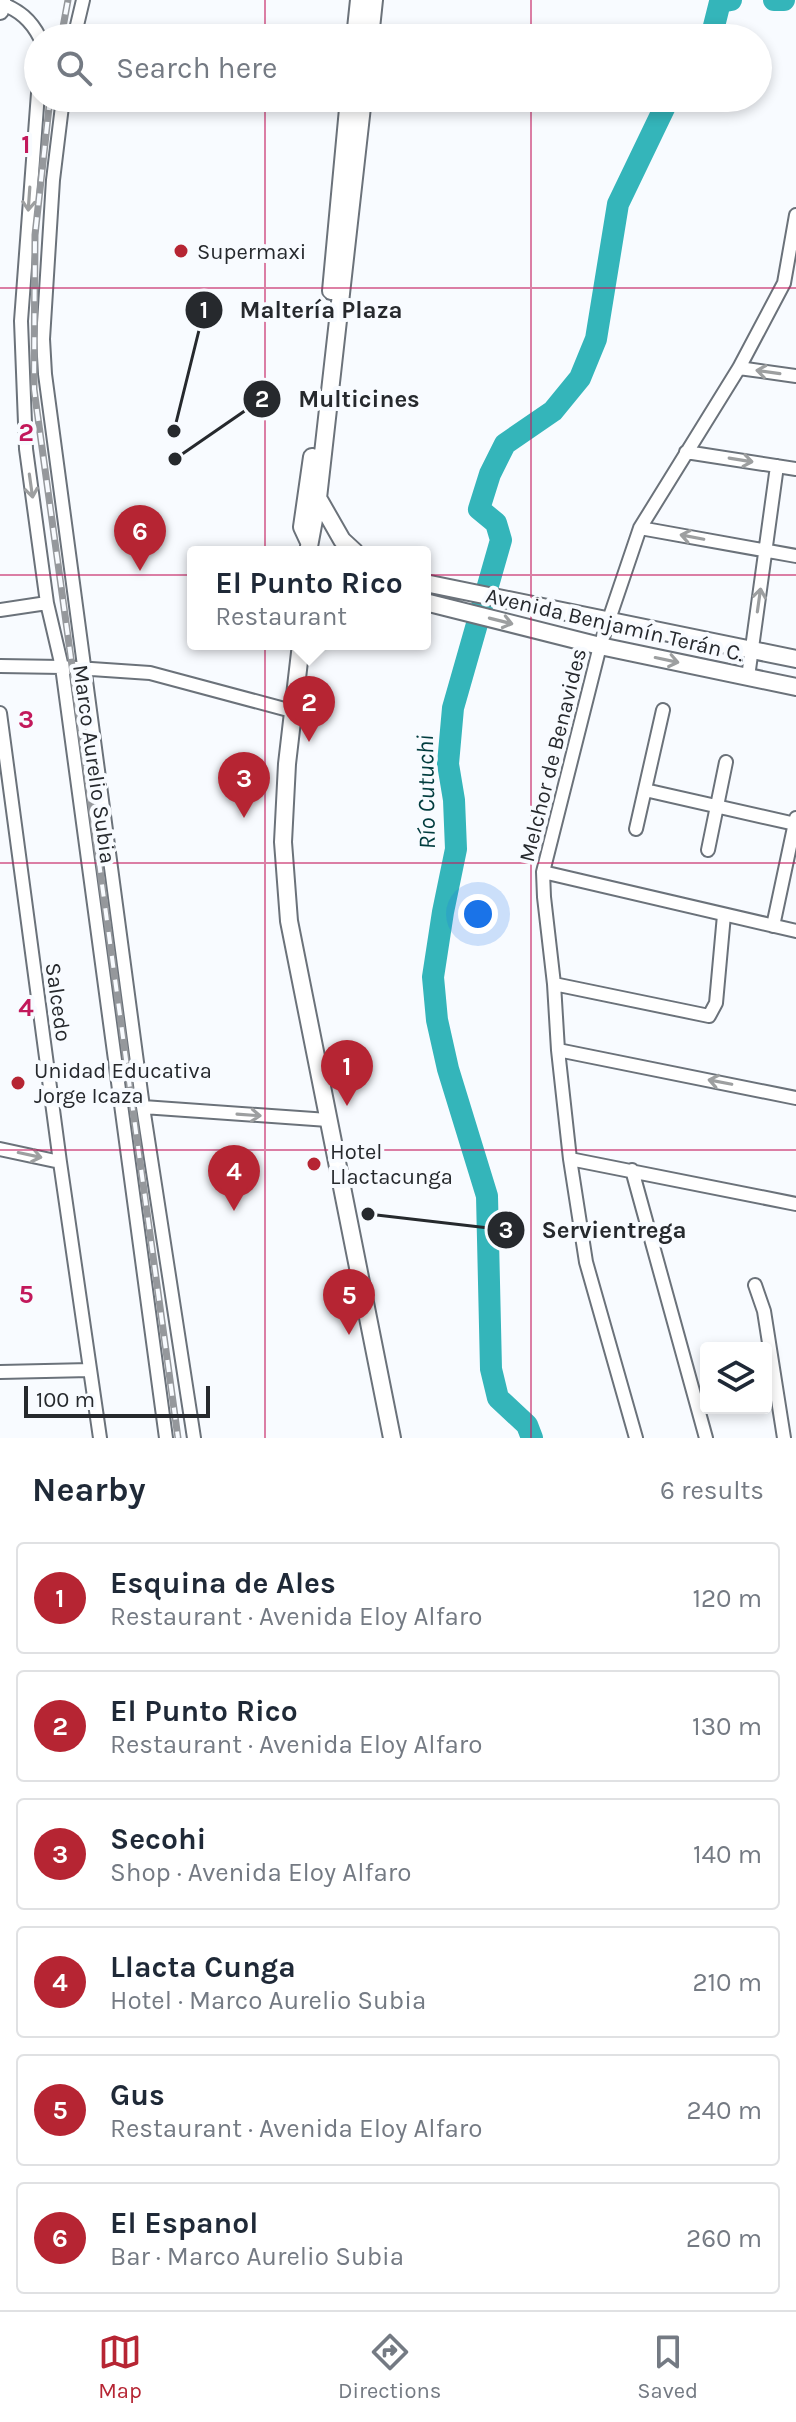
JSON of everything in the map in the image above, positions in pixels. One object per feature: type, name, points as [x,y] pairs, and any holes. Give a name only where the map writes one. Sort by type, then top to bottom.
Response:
[{"type":"main road","points":[[356,24],[359,0]]},
{"type":"main road","points":[[371,24],[374,0]]},
{"type":"main road","points":[[309,546],[302,527],[322,386],[348,112]]},
{"type":"main road","points":[[309,546],[315,525],[361,112]]},
{"type":"main road","points":[[318,498],[348,546]]},
{"type":"main road","name":"Avenida Benjamín Terán C.","points":[[431,584],[796,659]]},
{"type":"main road","name":"Avenida Benjamín Terán C.","points":[[431,603],[595,644],[796,687]]},
{"type":"main road","points":[[300,650],[287,764],[284,870],[289,921],[392,1438]]},
{"type":"street","points":[[77,24],[83,0]]},
{"type":"street","points":[[1,4],[18,11],[33,24]]},
{"type":"street","name":"Marco Aurelio Subia","points":[[36,112],[21,321],[26,449],[47,603],[62,667],[166,1438]]},
{"type":"street","name":"Marco Aurelio Subia","points":[[61,112],[53,180],[43,339],[45,374],[143,1107],[194,1438]]},
{"type":"street","name":"Melchor de Benavides","points":[[636,1438],[586,1262],[570,1159],[543,872],[601,620],[640,528],[790,284],[796,215]]},
{"type":"street","points":[[739,368],[796,376]]},
{"type":"street","points":[[686,452],[796,469]]},
{"type":"street","points":[[748,677],[777,466]]},
{"type":"street","points":[[640,528],[796,556]]},
{"type":"street","points":[[0,610],[47,603]]},
{"type":"street","points":[[0,666],[150,673],[292,711]]},
{"type":"street","points":[[636,829],[663,710]]},
{"type":"street","name":"Salcedo","points":[[0,713],[100,1438]]},
{"type":"street","points":[[708,850],[726,762]]},
{"type":"street","points":[[645,790],[795,821],[773,926]]},
{"type":"street","points":[[543,872],[796,931]]},
{"type":"street","points":[[554,984],[705,1016],[712,1013],[716,1003],[724,915]]},
{"type":"street","points":[[558,1050],[796,1098]]},
{"type":"street","points":[[143,1107],[328,1120]]},
{"type":"street","points":[[0,1149],[60,1162]]},
{"type":"street","points":[[570,1159],[796,1204]]},
{"type":"street","points":[[632,1170],[706,1438]]},
{"type":"street","points":[[755,1285],[764,1311],[784,1438]]},
{"type":"street","points":[[0,1372],[90,1370]]},
{"type":"waterway","name":"Río Cutuchi","points":[[714,24],[720,2],[731,0]]},
{"type":"waterway","name":"Río Cutuchi","points":[[774,0],[784,0]]},
{"type":"waterway","name":"Río Cutuchi","points":[[532,1438],[527,1425],[498,1398],[491,1369],[487,1196],[448,1069],[437,1020],[433,977],[456,849],[454,800],[448,764],[453,708],[501,540],[496,523],[479,509],[490,474],[505,444],[553,411],[580,378],[596,339],[618,204],[662,112]]},
{"type":"railway","points":[[64,24],[68,0]]},
{"type":"railway","points":[[48,112],[35,235],[34,389],[178,1438]]},
{"type":"place","name":"Supermaxi","points":[[181,251]]},
{"type":"place","name":"Maltería Plaza","points":[[174,431]]},
{"type":"place","name":"Multicines","points":[[175,459]]},
{"type":"place","name":"El Espanol","points":[[140,571]]},
{"type":"place","name":"El Punto Rico","points":[[309,742]]},
{"type":"place","name":"Secohi","points":[[244,818]]},
{"type":"place","name":"Unidad Educativa Jorge Icaza","points":[[18,1083]]},
{"type":"place","name":"Esquina de Ales","points":[[347,1106]]},
{"type":"place","name":"Hotel Llactacunga","points":[[314,1164]]},
{"type":"place","name":"Llacta Cunga","points":[[234,1211]]},
{"type":"place","name":"Servientrega","points":[[368,1214]]},
{"type":"place","name":"Gus","points":[[349,1335]]}]
